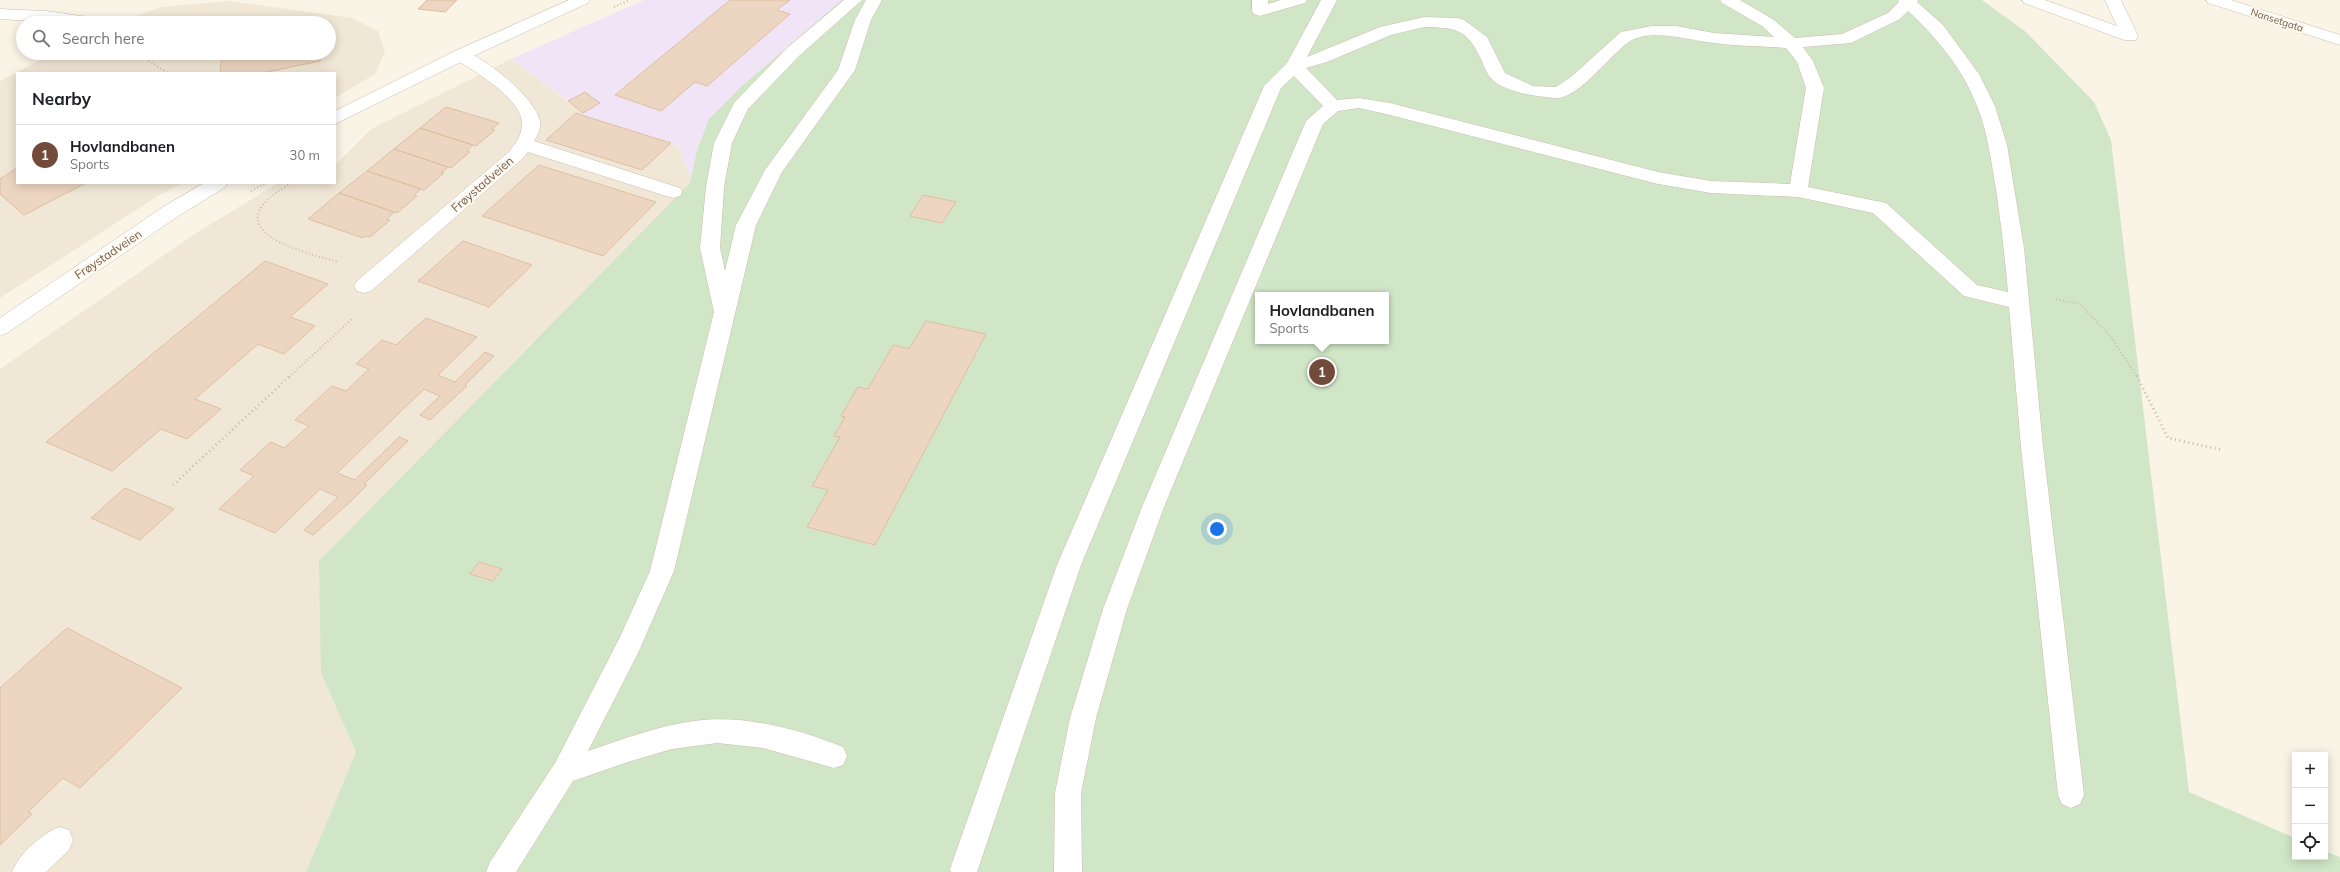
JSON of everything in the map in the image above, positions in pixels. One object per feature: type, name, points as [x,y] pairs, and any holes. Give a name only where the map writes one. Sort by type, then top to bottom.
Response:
[{"type":"street","points":[[336,118],[461,55],[582,0]]},
{"type":"street","points":[[724,315],[710,248],[715,187],[723,143],[740,107],[793,52],[854,0]]},
{"type":"street","points":[[500,872],[564,772],[629,645],[662,571],[676,508],[746,225],[774,170],[846,70],[863,20],[874,0]]},
{"type":"street","points":[[1260,0],[1260,11],[1298,0]]},
{"type":"street","points":[[964,869],[1069,565],[1273,86],[1294,66],[1328,0]]},
{"type":"street","points":[[1728,0],[1768,23],[1791,43],[1805,61],[1816,88],[1798,191]]},
{"type":"street","points":[[1294,66],[1321,58],[1386,31],[1424,22],[1458,23],[1480,41],[1498,76],[1530,92],[1559,93],[1578,80],[1627,36],[1652,31],[1676,31],[1714,38],[1791,43],[1845,39],[1894,16],[1908,0],[1937,29],[1970,74],[1986,106],[1998,145],[2014,248],[2032,447],[2071,795]]},
{"type":"street","points":[[2030,0],[2130,36],[2114,0]]},
{"type":"street","name":"Nansetgata","points":[[2214,0],[2340,40]]},
{"type":"street","points":[[0,14],[46,16]]},
{"type":"street","name":"Frøystadveien","points":[[370,281],[516,155],[523,144],[531,123],[528,111],[520,98],[461,55]]},
{"type":"street","points":[[1294,66],[1333,106]]},
{"type":"street","points":[[1068,872],[1068,793],[1083,718],[1115,609],[1153,507],[1315,121],[1333,106],[1359,103],[1390,109],[1658,178],[1711,188],[1798,191],[1878,208],[1971,291],[2018,296]]},
{"type":"street","points":[[523,144],[673,192]]},
{"type":"street","name":"Frøystadveien","points":[[0,328],[170,212],[216,184]]},
{"type":"street","points":[[564,772],[684,735],[714,731],[739,732],[834,756]]},
{"type":"street","points":[[26,872],[59,840]]},
{"type":"path","points":[[148,60],[166,72]]},
{"type":"path","points":[[173,485],[381,292],[370,281],[273,240],[260,230],[256,219],[259,208],[274,193],[289,184]]},
{"type":"path","points":[[2018,296],[2080,304],[2111,337],[2144,387],[2168,438],[2222,450]]},
{"type":"shaded area","points":[[644,0],[842,0],[743,85],[709,119],[697,150],[691,178],[678,145],[581,115],[583,112],[511,59]]},
{"type":"shaded area","points":[[228,1],[352,18],[378,31],[385,52],[375,74],[336,97],[336,72],[17,72],[40,60],[336,60],[336,16],[136,16],[161,7]]},
{"type":"shaded area","points":[[511,59],[583,113],[581,114],[678,146],[691,178],[690,183],[321,673],[356,752],[306,872],[0,872],[0,369],[193,235],[276,184],[336,184],[336,164],[371,129]]},
{"type":"shaded area","points":[[16,73],[16,184],[180,184],[158,196],[0,298],[0,81]]},
{"type":"green space","points":[[842,0],[1982,0],[2026,32],[2094,102],[2111,140],[2189,792],[2292,837],[2292,860],[2328,860],[2328,852],[2340,857],[2340,872],[306,872],[356,752],[321,673],[319,561],[690,183],[697,150],[709,119],[743,85]]},
{"type":"building","points":[[427,0],[457,0],[445,12],[418,9]]},
{"type":"building","points":[[730,0],[790,0],[777,10],[790,14],[707,86],[695,82],[661,111],[615,95]]},
{"type":"building","points":[[221,60],[320,60],[267,72],[220,72]]},
{"type":"building","points":[[585,92],[600,103],[583,113],[568,101]]},
{"type":"building","points":[[446,107],[499,123],[492,129],[495,130],[476,146],[420,128]]},
{"type":"building","points":[[576,113],[671,143],[642,170],[546,140]]},
{"type":"building","points":[[420,128],[473,145],[467,150],[470,152],[451,168],[394,149]]},
{"type":"building","points":[[394,149],[448,167],[441,173],[444,173],[424,190],[367,171]]},
{"type":"building","points":[[539,165],[656,202],[603,256],[482,216]]},
{"type":"building","points":[[16,169],[16,184],[84,184],[24,215],[0,194],[0,179]]},
{"type":"building","points":[[367,171],[421,189],[414,195],[417,196],[397,213],[339,193]]},
{"type":"building","points":[[339,193],[394,212],[387,219],[390,220],[370,237],[366,236],[363,238],[308,219]]},
{"type":"building","points":[[923,195],[956,202],[942,223],[910,216]]},
{"type":"building","points":[[463,241],[532,265],[489,307],[418,281]]},
{"type":"building","points":[[265,261],[328,284],[290,317],[315,326],[284,354],[258,344],[195,399],[221,409],[187,439],[161,429],[112,471],[46,442]]},
{"type":"building","points":[[426,318],[477,337],[438,375],[455,382],[485,352],[494,356],[465,385],[467,386],[430,420],[420,415],[440,396],[424,389],[337,473],[355,480],[399,437],[408,441],[364,484],[367,485],[350,502],[313,535],[304,530],[338,497],[320,489],[275,533],[219,509],[254,476],[240,470],[271,442],[284,448],[309,426],[295,420],[332,386],[346,391],[369,369],[356,364],[382,340],[396,345]]},
{"type":"building","points":[[926,321],[986,334],[875,545],[807,527],[828,490],[812,486],[840,437],[834,436],[845,417],[841,416],[858,387],[868,389],[893,345],[909,349]]},
{"type":"building","points":[[125,488],[174,509],[140,540],[91,518]]},
{"type":"building","points":[[479,562],[502,569],[493,581],[470,574]]},
{"type":"building","points":[[67,628],[182,688],[80,788],[63,778],[28,812],[32,814],[0,845],[0,688]]},
{"type":"place","name":"Hovlandbanen","points":[[1322,372]]}]
